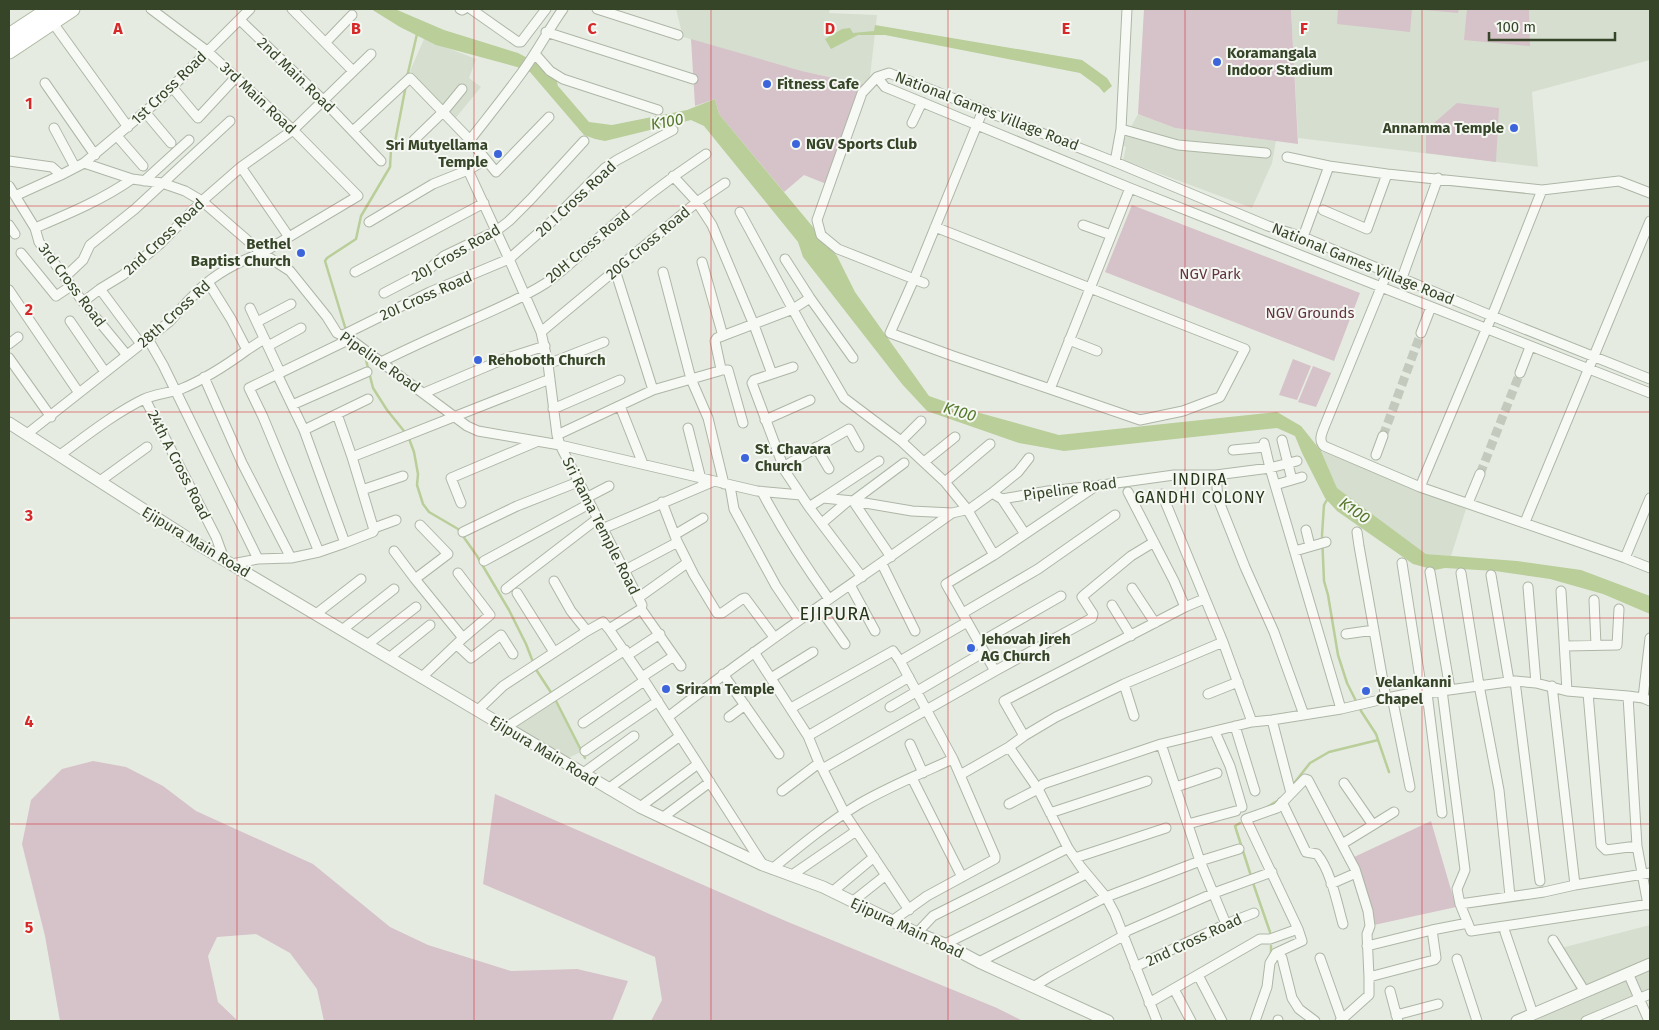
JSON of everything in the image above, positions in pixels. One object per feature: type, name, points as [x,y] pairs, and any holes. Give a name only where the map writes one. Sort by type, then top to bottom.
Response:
[{"type":"main road","points":[[9,36],[51,16],[72,9]]},
{"type":"main road","points":[[9,51],[51,16]]},
{"type":"street","name":"3rd Main Road","points":[[150,9],[207,51],[236,77],[293,130],[358,196]]},
{"type":"street","name":"1st Cross Road","points":[[84,163],[172,87],[250,9]]},
{"type":"street","points":[[460,9],[464,9]]},
{"type":"street","points":[[471,9],[518,42],[521,42],[541,11]]},
{"type":"street","points":[[470,140],[521,74],[533,57],[546,32],[563,9]]},
{"type":"street","points":[[597,9],[678,35]]},
{"type":"street","points":[[1115,162],[1121,129],[1127,9]]},
{"type":"street","points":[[295,10],[353,71]]},
{"type":"street","points":[[326,42],[352,15]]},
{"type":"street","points":[[51,16],[128,126]]},
{"type":"street","name":"2nd Main Road","points":[[240,20],[323,100],[381,161]]},
{"type":"street","points":[[546,32],[693,79]]},
{"type":"street","name":"2nd Cross Road","points":[[83,302],[122,275],[155,248],[202,201],[241,167],[293,130],[371,54]]},
{"type":"street","points":[[533,57],[563,79],[658,110]]},
{"type":"street","name":"National Games Village Road","points":[[1650,379],[1492,316],[1303,237],[1268,226],[1115,162],[889,73],[877,77],[885,87],[1130,188],[1650,393]]},
{"type":"street","points":[[172,87],[198,118],[236,77]]},
{"type":"street","points":[[877,77],[862,93],[817,220],[821,235],[838,249],[924,283]]},
{"type":"street","points":[[353,131],[410,78],[444,111],[496,172],[549,117]]},
{"type":"street","points":[[45,83],[95,155]]},
{"type":"street","points":[[414,140],[444,111],[462,89]]},
{"type":"street","points":[[912,124],[922,102]]},
{"type":"street","points":[[935,226],[1245,349],[1220,397],[1183,411],[1140,420],[890,333],[983,110]]},
{"type":"street","points":[[145,112],[171,143]]},
{"type":"street","points":[[65,277],[83,260],[90,245],[135,209],[230,121]]},
{"type":"street","points":[[54,128],[75,168]]},
{"type":"street","points":[[1121,129],[1178,145],[1266,154]]},
{"type":"street","name":"20 I Cross Road","points":[[510,259],[550,223],[605,168],[673,130]]},
{"type":"street","points":[[117,136],[143,166]]},
{"type":"street","points":[[144,181],[189,140]]},
{"type":"street","name":"20J Cross Road","points":[[384,293],[428,270],[444,256],[496,231],[531,199],[584,141]]},
{"type":"street","name":"20H Cross Road","points":[[381,362],[526,295],[560,273],[630,210],[673,176],[706,154]]},
{"type":"street","points":[[1287,157],[1329,166],[1387,174],[1542,190],[1619,180],[1650,193]]},
{"type":"street","points":[[369,222],[433,184],[468,170],[485,160]]},
{"type":"street","points":[[9,161],[52,167],[61,175]]},
{"type":"street","points":[[15,196],[84,163]]},
{"type":"street","name":"Pipeline Road","points":[[84,163],[132,179],[162,183],[185,191],[202,201],[262,253],[290,271],[327,317],[337,333],[346,337],[454,416],[478,431],[560,445],[712,482],[762,492],[801,495]]},
{"type":"street","points":[[1303,237],[1329,166]]},
{"type":"street","points":[[241,167],[289,237]]},
{"type":"street","name":"Sri Rama Temple Road","points":[[468,170],[510,259],[541,332],[545,346],[553,409],[560,445],[587,501],[625,570],[642,607],[609,630]]},
{"type":"street","points":[[1323,210],[1367,229],[1387,174]]},
{"type":"street","points":[[673,176],[697,202],[725,183]]},
{"type":"street","points":[[1402,278],[1438,178]]},
{"type":"street","points":[[35,228],[91,203],[118,189],[132,179]]},
{"type":"street","name":"3rd Cross Road","points":[[9,186],[35,228],[39,242],[83,302],[126,354]]},
{"type":"street","points":[[1050,389],[1130,188]]},
{"type":"street","points":[[1420,487],[1492,316],[1542,190]]},
{"type":"street","name":"28th Cross Rd","points":[[27,434],[182,310],[208,282],[245,259],[262,253],[358,196]]},
{"type":"street","name":"20G Cross Road","points":[[541,332],[697,202],[712,225],[754,325],[772,374]]},
{"type":"street","points":[[355,272],[484,203]]},
{"type":"street","points":[[740,212],[844,398],[901,441],[945,482],[967,509],[994,555]]},
{"type":"street","points":[[1525,522],[1650,222]]},
{"type":"street","points":[[9,225],[15,234]]},
{"type":"street","points":[[1083,225],[1111,236]]},
{"type":"street","points":[[1263,241],[1268,226]]},
{"type":"street","points":[[21,253],[56,296],[71,286]]},
{"type":"street","name":"20I Cross Road","points":[[319,552],[249,388],[430,292],[510,259]]},
{"type":"street","points":[[785,259],[853,358]]},
{"type":"street","points":[[702,262],[723,336]]},
{"type":"street","points":[[615,270],[653,390]]},
{"type":"street","points":[[663,272],[691,379],[708,418],[734,509],[776,586],[799,620]]},
{"type":"street","points":[[1387,273],[1328,418],[1321,443],[1351,459],[1420,487],[1525,522],[1650,568]]},
{"type":"street","points":[[208,282],[231,319],[247,350]]},
{"type":"street","points":[[100,289],[163,364],[174,391],[258,559]]},
{"type":"street","points":[[9,290],[79,392]]},
{"type":"street","points":[[720,370],[715,341],[717,338],[793,309],[810,298]]},
{"type":"street","points":[[257,322],[291,304]]},
{"type":"street","points":[[1421,333],[1431,307]]},
{"type":"street","points":[[250,308],[304,430],[345,544]]},
{"type":"street","points":[[70,321],[106,372]]},
{"type":"street","points":[[60,455],[145,399],[174,391],[235,360],[247,350],[301,328]]},
{"type":"street","points":[[9,344],[18,337]]},
{"type":"street","points":[[1069,340],[1097,351]]},
{"type":"street","points":[[548,364],[604,342]]},
{"type":"street","points":[[424,393],[504,359],[545,346]]},
{"type":"street","points":[[1520,373],[1530,347]]},
{"type":"street","points":[[9,358],[50,417]]},
{"type":"street","points":[[793,367],[754,380],[752,383],[783,467],[809,507],[862,577]]},
{"type":"street","points":[[557,435],[653,390],[720,370],[728,370],[743,423]]},
{"type":"street","points":[[292,406],[367,372]]},
{"type":"street","points":[[204,377],[242,463],[291,558]]},
{"type":"street","points":[[352,457],[550,379]]},
{"type":"street","points":[[553,409],[620,380]]},
{"type":"street","name":"24th A Cross Road","points":[[145,399],[228,561]]},
{"type":"street","points":[[304,430],[368,399]]},
{"type":"street","points":[[765,420],[810,400]]},
{"type":"street","points":[[620,406],[643,464]]},
{"type":"street","points":[[228,561],[291,558],[345,544],[372,533],[374,528],[337,414]]},
{"type":"street","points":[[901,441],[921,421]]},
{"type":"street","name":"Ejipura Main Road","points":[[9,423],[166,525],[640,807],[768,867],[832,892],[1108,1021]]},
{"type":"street","points":[[688,428],[701,479]]},
{"type":"street","points":[[783,467],[849,429],[859,447]]},
{"type":"street","points":[[1376,454],[1383,436]]},
{"type":"street","points":[[924,462],[955,437]]},
{"type":"street","points":[[1282,440],[1292,462],[1292,480]]},
{"type":"street","points":[[461,503],[451,478],[536,442]]},
{"type":"street","points":[[945,482],[990,444]]},
{"type":"street","points":[[1233,450],[1265,445],[1270,468],[1341,709]]},
{"type":"street","points":[[100,481],[147,447]]},
{"type":"street","points":[[816,448],[830,469]]},
{"type":"street","points":[[823,498],[912,511],[952,513],[970,509],[1018,472],[1030,458]]},
{"type":"street","points":[[809,507],[879,461]]},
{"type":"street","name":"Pipeline Road","points":[[992,493],[1002,500],[1048,491],[1174,475],[1216,475],[1270,468],[1292,462]]},
{"type":"street","points":[[822,523],[904,463]]},
{"type":"street","points":[[1468,503],[1480,474]]},
{"type":"street","points":[[1216,475],[1218,500],[1274,632],[1304,715]]},
{"type":"street","points":[[362,490],[403,476]]},
{"type":"street","points":[[1276,485],[1302,477]]},
{"type":"street","points":[[463,532],[517,506],[578,482]]},
{"type":"street","points":[[602,529],[712,482]]},
{"type":"street","points":[[484,561],[587,501],[609,486]]},
{"type":"street","points":[[995,671],[946,584],[994,555],[1095,486]]},
{"type":"street","points":[[762,492],[781,529],[829,599]]},
{"type":"street","points":[[1128,492],[1186,607]]},
{"type":"street","points":[[1162,494],[1223,642],[1252,722]]},
{"type":"street","points":[[1624,558],[1650,498]]},
{"type":"street","points":[[1002,500],[1025,534]]},
{"type":"street","points":[[851,501],[891,557]]},
{"type":"street","points":[[662,502],[687,563],[718,613],[722,613],[745,598],[774,637]]},
{"type":"street","points":[[668,717],[774,637],[882,564],[952,513]]},
{"type":"street","points":[[963,613],[1038,569],[1114,515]]},
{"type":"street","points":[[625,570],[676,539],[676,534],[703,518]]},
{"type":"street","points":[[506,589],[597,519]]},
{"type":"street","points":[[374,528],[396,520]]},
{"type":"street","points":[[415,579],[448,554],[420,525]]},
{"type":"street","points":[[1306,530],[1310,546]]},
{"type":"street","points":[[1358,532],[1374,630],[1410,787]]},
{"type":"street","points":[[782,791],[821,766],[1092,618],[1093,614],[1082,597],[1131,556],[1154,542]]},
{"type":"street","points":[[1295,551],[1326,542]]},
{"type":"street","points":[[394,550],[471,658],[501,635],[513,654]]},
{"type":"street","points":[[638,598],[687,563]]},
{"type":"street","points":[[1402,563],[1442,813]]},
{"type":"street","points":[[882,564],[915,631]]},
{"type":"street","points":[[1430,572],[1446,689],[1465,870],[1457,889],[1460,904],[1471,931],[1649,905],[1646,874],[1637,846],[1628,696]]},
{"type":"street","points":[[421,678],[490,615],[458,573]]},
{"type":"street","points":[[1461,573],[1479,685],[1499,790],[1510,896]]},
{"type":"street","points":[[1490,575],[1512,681],[1540,881]]},
{"type":"street","points":[[316,614],[360,578]]},
{"type":"street","points":[[554,581],[571,611],[587,631]]},
{"type":"street","points":[[850,586],[875,631]]},
{"type":"street","points":[[1528,587],[1536,683]]},
{"type":"street","points":[[1132,588],[1155,623]]},
{"type":"street","points":[[342,630],[394,590]]},
{"type":"street","points":[[1561,591],[1566,691]]},
{"type":"street","points":[[517,593],[554,652]]},
{"type":"street","points":[[890,708],[1061,596]]},
{"type":"street","points":[[1024,736],[1004,701],[1204,599]]},
{"type":"street","points":[[1594,600],[1596,645]]},
{"type":"street","points":[[1112,605],[1131,636]]},
{"type":"street","points":[[368,645],[416,607]]},
{"type":"street","points":[[819,607],[845,644]]},
{"type":"street","points":[[641,609],[681,666]]},
{"type":"street","points":[[1565,646],[1617,644],[1620,609]]},
{"type":"street","points":[[477,711],[503,686],[603,622],[626,653],[768,867],[861,803],[953,759]]},
{"type":"street","points":[[900,661],[967,622]]},
{"type":"street","points":[[389,658],[430,625]]},
{"type":"street","points":[[1346,634],[1374,630]]},
{"type":"street","points":[[506,728],[660,634]]},
{"type":"street","points":[[1009,804],[1038,789],[1042,784],[1161,744],[1252,722],[1341,709],[1389,697],[1512,681],[1536,683],[1566,691],[1588,694],[1647,699],[1650,638]]},
{"type":"street","points":[[960,774],[1009,747],[1056,717],[1124,684],[1223,642]]},
{"type":"street","points":[[754,652],[808,736],[845,814],[908,910]]},
{"type":"street","points":[[771,678],[813,652]]},
{"type":"street","points":[[791,708],[894,652],[953,759],[996,859],[927,896],[892,921]]},
{"type":"street","points":[[583,723],[674,656]]},
{"type":"street","points":[[723,674],[779,754]]},
{"type":"street","points":[[808,736],[909,677]]},
{"type":"street","points":[[1208,694],[1238,682]]},
{"type":"street","points":[[1124,684],[1134,716]]},
{"type":"street","points":[[1552,686],[1575,885]]},
{"type":"street","points":[[1588,694],[1601,846],[1606,850],[1637,846]]},
{"type":"street","points":[[585,751],[658,701]]},
{"type":"street","points":[[729,717],[745,706]]},
{"type":"street","points":[[1272,720],[1291,793]]},
{"type":"street","points":[[1235,726],[1255,791]]},
{"type":"street","points":[[1215,732],[1230,766],[1242,813],[1272,872],[1302,942],[1276,954],[1270,963],[1267,987],[1255,1021]]},
{"type":"street","points":[[582,774],[634,736]]},
{"type":"street","points":[[608,789],[680,736]]},
{"type":"street","points":[[910,744],[923,773]]},
{"type":"street","points":[[1161,744],[1200,861],[1226,924]]},
{"type":"street","points":[[1009,747],[1038,789],[1068,848],[1106,897],[1115,914],[1157,1021]]},
{"type":"street","points":[[640,807],[698,764]]},
{"type":"street","points":[[1176,787],[1217,773]]},
{"type":"street","points":[[912,778],[962,877]]},
{"type":"street","points":[[1188,824],[1277,808],[1305,779],[1308,780],[1356,873],[1368,911],[1370,926],[1367,934],[1367,946],[1370,994],[1341,1020],[1320,958]]},
{"type":"street","points":[[1050,813],[1147,781]]},
{"type":"street","points":[[662,818],[710,782]]},
{"type":"street","points":[[1344,783],[1372,825]]},
{"type":"street","points":[[1282,802],[1306,852],[1317,854],[1321,859],[1343,924]]},
{"type":"street","points":[[1342,844],[1394,812]]},
{"type":"street","points":[[1075,858],[1166,828]]},
{"type":"street","points":[[792,875],[856,831]]},
{"type":"street","points":[[917,933],[933,916],[1068,848]]},
{"type":"street","points":[[979,962],[1106,897],[1200,861],[1239,849]]},
{"type":"street","points":[[832,892],[874,857]]},
{"type":"street","points":[[945,944],[1082,876],[1086,872]]},
{"type":"street","points":[[1033,987],[1123,936],[1127,931],[1214,893],[1272,872]]},
{"type":"street","points":[[1331,884],[1356,873]]},
{"type":"street","points":[[1460,904],[1544,892],[1575,885],[1646,874]]},
{"type":"street","points":[[852,902],[886,875]]},
{"type":"street","name":"2nd Cross Road","points":[[1135,967],[1226,924],[1254,913]]},
{"type":"street","points":[[1367,946],[1468,923]]},
{"type":"street","points":[[1149,1003],[1260,939],[1270,939],[1298,929]]},
{"type":"street","points":[[1369,977],[1434,960],[1436,958],[1432,930]]},
{"type":"street","points":[[1505,932],[1533,1014]]},
{"type":"street","points":[[1553,940],[1585,992]]},
{"type":"street","points":[[1276,954],[1282,958],[1292,998],[1299,1008],[1315,1021]]},
{"type":"street","points":[[1457,960],[1477,1021]]},
{"type":"street","points":[[1517,1021],[1650,964]]},
{"type":"street","points":[[1628,973],[1649,1021]]},
{"type":"street","points":[[1198,975],[1222,1021]]},
{"type":"street","points":[[1174,989],[1192,1021]]},
{"type":"street","points":[[1390,991],[1397,1018],[1438,1004]]},
{"type":"street","points":[[1586,1021],[1650,994]]},
{"type":"shaded area","points":[[676,9],[830,9],[829,13],[877,15],[869,86],[802,71],[683,37]]},
{"type":"shaded area","points":[[1291,9],[1650,9],[1650,60],[1532,92],[1538,167],[1298,138]]},
{"type":"shaded area","points":[[424,39],[476,59],[469,78],[481,87],[454,120],[410,71]]},
{"type":"shaded area","points":[[1138,114],[1175,128],[1276,141],[1272,163],[1252,208],[1123,160],[1126,147],[1121,145]]},
{"type":"shaded area","points":[[1321,451],[1466,509],[1451,556],[1426,554],[1337,488]]},
{"type":"shaded area","points":[[554,699],[581,752],[566,759],[515,727]]},
{"type":"shaded area","points":[[1650,925],[1650,959],[1576,990],[1561,948]]},
{"type":"shaded area","points":[[1650,971],[1650,992],[1578,1021],[1534,1021]]},
{"type":"green space","name":"Koramangala Indoor Stadium","points":[[1144,9],[1291,9],[1298,144],[1175,128],[1138,114]]},
{"type":"green space","points":[[1338,9],[1412,9],[1410,32],[1337,24]]},
{"type":"green space","points":[[1413,9],[1459,9],[1458,13]]},
{"type":"green space","points":[[1467,9],[1529,9],[1530,46],[1464,40]]},
{"type":"green space","name":"NGV Sports Club","points":[[691,39],[802,71],[869,86],[834,187],[804,175],[784,192],[719,114],[715,99],[695,106]]},
{"type":"green space","points":[[1457,103],[1499,108],[1496,162],[1426,153],[1426,124],[1434,123]]},
{"type":"green space","name":"NGV Park","points":[[1132,205],[1360,293],[1334,361],[1105,272]]},
{"type":"green space","points":[[1293,359],[1311,366],[1297,400],[1279,395]]},
{"type":"green space","points":[[1313,366],[1331,373],[1316,407],[1298,402]]},
{"type":"green space","points":[[93,761],[126,767],[163,786],[196,811],[313,864],[390,927],[428,945],[511,971],[577,969],[628,981],[612,1021],[324,1021],[317,989],[290,953],[256,934],[217,937],[208,956],[218,1002],[238,1021],[60,1021],[45,936],[22,844],[31,800],[62,769]]},
{"type":"green space","points":[[495,794],[788,922],[997,1008],[1023,1021],[651,1021],[662,1000],[655,957],[483,884]]},
{"type":"green space","points":[[1431,821],[1456,907],[1374,925],[1352,858]]},
{"type":"water","name":"K100","points":[[371,9],[395,9],[444,30],[518,53],[537,63],[556,78],[558,86],[589,122],[612,125],[687,110],[715,99],[719,114],[837,256],[855,292],[929,396],[969,410],[1059,435],[1277,412],[1301,426],[1321,451],[1337,488],[1426,554],[1517,561],[1581,570],[1650,596],[1650,614],[1603,594],[1550,579],[1495,571],[1445,568],[1435,570],[1413,564],[1337,511],[1325,498],[1295,436],[1277,428],[1064,451],[1019,443],[927,411],[902,384],[803,257],[798,242],[704,126],[691,120],[605,141],[595,139],[584,135],[530,72],[436,45],[400,27]]},
{"type":"water","points":[[875,25],[1082,60],[1107,78],[1112,86],[1104,93],[1080,73],[885,35],[858,35],[831,49],[825,39],[842,29],[850,28],[853,33],[874,31]]},
{"type":"waterway","points":[[407,77],[417,34]]},
{"type":"waterway","points":[[348,331],[345,327],[325,261],[356,239],[361,216],[390,167],[391,149],[395,142],[406,85]]},
{"type":"waterway","points":[[360,351],[366,360],[373,388],[387,410],[408,436],[414,452],[418,474],[417,485],[423,504],[429,512],[458,529],[477,556],[509,610],[533,662]]},
{"type":"waterway","points":[[1328,498],[1324,505],[1322,535],[1324,581],[1338,655],[1347,683],[1361,711],[1376,734],[1389,772]]},
{"type":"waterway","points":[[535,668],[552,694]]},
{"type":"waterway","points":[[555,699],[585,758]]},
{"type":"waterway","points":[[1295,782],[1310,763],[1329,752],[1378,740]]},
{"type":"waterway","points":[[1267,807],[1279,800]]},
{"type":"waterway","points":[[1240,823],[1235,826],[1251,876]]},
{"type":"waterway","points":[[1253,883],[1270,932]]},
{"type":"waterway","points":[[1271,946],[1271,955]]},
{"type":"tunnel","points":[[1383,436],[1421,333]]},
{"type":"tunnel","points":[[1480,474],[1520,373]]},
{"type":"place","name":"Koramangala Indoor Stadium","points":[[1217,62]]},
{"type":"place","name":"Fitness Cafe","points":[[767,84]]},
{"type":"place","name":"Annamma Temple","points":[[1514,128]]},
{"type":"place","name":"NGV Sports Club","points":[[796,144]]},
{"type":"place","name":"Sri Mutyellama Temple","points":[[498,154]]},
{"type":"place","name":"Bethel Baptist Church","points":[[301,253]]},
{"type":"place","name":"Rehoboth Church","points":[[478,360]]},
{"type":"place","name":"St. Chavara Church","points":[[745,458]]},
{"type":"place","name":"Jehovah Jireh AG Church","points":[[971,648]]},
{"type":"place","name":"Sriram Temple","points":[[666,689]]},
{"type":"place","name":"Velankanni Chapel","points":[[1366,691]]},
{"type":"district","name":"INDIRA GANDHI COLONY","points":[[1200,488]]},
{"type":"district","name":"EJIPURA","points":[[835,614]]},
{"type":"park label","name":"NGV Grounds","points":[[1310,313]]}]
